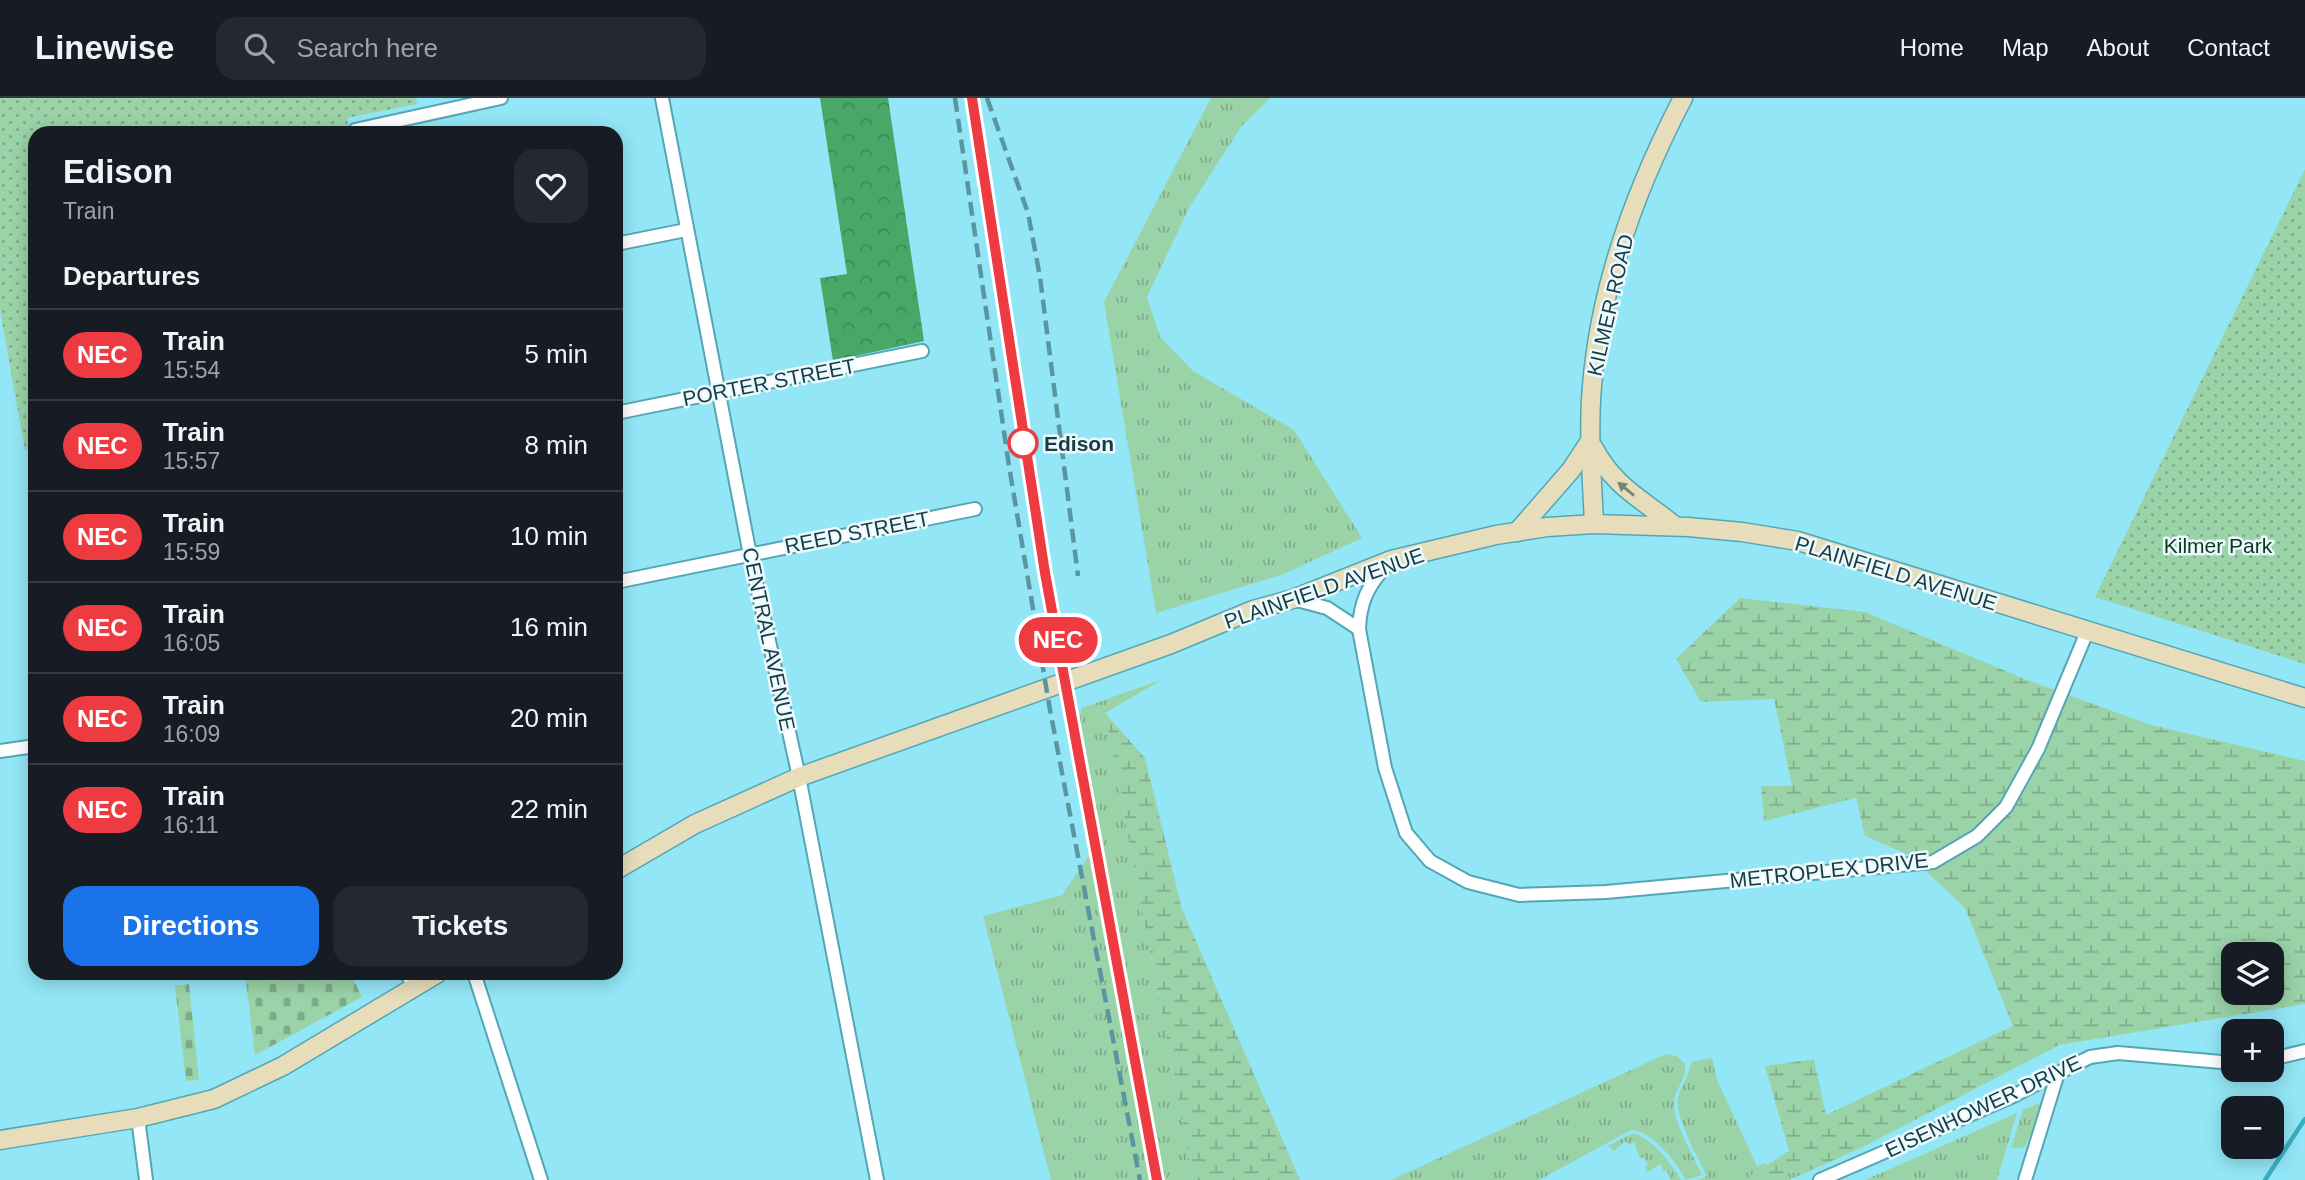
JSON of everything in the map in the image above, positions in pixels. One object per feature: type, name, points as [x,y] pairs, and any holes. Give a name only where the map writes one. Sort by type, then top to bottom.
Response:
[{"type":"main road","name":"KILMER ROAD","points":[[1594,524],[1590,441],[1592,383],[1601,326],[1630,220],[1654,156],[1684,98]]},
{"type":"main road","points":[[1517,532],[1572,470],[1590,441],[1604,467],[1620,486],[1675,526]]},
{"type":"main road","name":"PLAINFIELD AVENUE","points":[[623,866],[695,824],[799,777],[1162,647],[1253,610],[1293,599],[1391,560],[1517,532],[1594,524],[1675,526],[1742,532],[1798,541],[2305,698]]},
{"type":"main road","points":[[0,1140],[138,1118],[214,1099],[283,1066],[410,980]]},
{"type":"street","points":[[373,126],[501,98]]},
{"type":"street","name":"CENTRAL AVENUE","points":[[662,98],[750,555],[799,777],[877,1180]]},
{"type":"street","points":[[623,243],[686,230]]},
{"type":"street","name":"PORTER STREET","points":[[623,412],[922,351]]},
{"type":"street","name":"REED STREET","points":[[623,581],[975,509]]},
{"type":"street","name":"METROPLEX DRIVE","points":[[1391,560],[1374,578],[1364,594],[1359,610],[1359,629],[1385,768],[1406,833],[1430,861],[1468,882],[1519,895],[1606,892],[1933,862],[1977,836],[2006,807],[2038,749],[2087,632]]},
{"type":"street","points":[[1293,599],[1327,608],[1359,629]]},
{"type":"street","points":[[0,751],[28,747]]},
{"type":"street","points":[[476,980],[541,1180]]},
{"type":"street","points":[[2284,1056],[2305,1051]]},
{"type":"street","name":"EISENHOWER DRIVE","points":[[1820,1180],[2011,1097],[2090,1056],[2118,1052],[2221,1062]]},
{"type":"street","points":[[2025,1180],[2058,1073]]},
{"type":"street","points":[[138,1118],[146,1180]]},
{"type":"green space","points":[[0,98],[416,98],[417,104],[347,118],[348,126],[28,126],[28,448],[25,450],[0,311]]},
{"type":"green space","points":[[820,98],[888,98],[924,341],[833,361],[820,278],[847,274]]},
{"type":"green space","points":[[1211,98],[1270,98],[1241,127],[1189,208],[1147,297],[1160,337],[1193,371],[1294,430],[1362,538],[1281,575],[1156,613],[1104,302]]},
{"type":"green space","name":"Kilmer Park","points":[[2305,169],[2305,664],[2095,597]]},
{"type":"green space","points":[[1740,598],[1865,612],[2027,680],[2151,725],[2305,761],[2305,1004],[2059,1045],[1867,1145],[1812,1170],[1747,1178],[1789,1151],[1765,1066],[1814,1059],[1826,1115],[2013,1026],[1965,908],[1909,855],[1865,836],[1856,798],[1764,821],[1761,786],[1792,786],[1774,699],[1701,702],[1676,659]]},
{"type":"green space","points":[[1163,679],[1105,713],[1193,1180],[1051,1180],[983,916],[1062,895],[1101,838],[1078,721],[1082,708]]},
{"type":"green space","points":[[1105,713],[1145,758],[1182,909],[1300,1180],[1193,1180]]},
{"type":"green space","points":[[246,980],[354,980],[362,997],[255,1055]]},
{"type":"green space","points":[[189,984],[199,1080],[186,1081],[175,986]]},
{"type":"green space","points":[[1666,1054],[1677,1056],[1685,1064],[1684,1075],[1674,1100],[1675,1114],[1702,1175],[1686,1180],[1670,1157],[1655,1142],[1631,1130],[1539,1180],[1391,1180]]},
{"type":"green space","points":[[1712,1058],[1717,1080],[1757,1166],[1768,1164],[1749,1178],[1812,1170],[1789,1180],[1698,1180],[1707,1176],[1683,1126],[1678,1098],[1691,1062]]},
{"type":"green space","points":[[2047,1100],[2025,1146],[2011,1148],[2023,1110]]},
{"type":"green space","points":[[2017,1113],[1997,1180],[1865,1180]]},
{"type":"green space","points":[[1633,1133],[1655,1146],[1681,1180],[1670,1180],[1667,1170],[1663,1171],[1661,1164],[1647,1172],[1645,1167],[1648,1165],[1643,1157],[1640,1158],[1634,1142],[1627,1145],[1626,1141],[1614,1151],[1608,1146]]},
{"type":"waterway","points":[[2265,1180],[2305,1119]]},
{"type":"railway","points":[[955,98],[1009,466],[1050,710],[1140,1180]]},
{"type":"railway","points":[[973,98],[1045,573],[1157,1180]]},
{"type":"railway","points":[[987,98],[1028,213],[1040,277],[1078,576]]},
{"type":"train","name":"NEC","points":[[972,98],[1045,573],[1157,1180]]},
{"type":"place","name":"Edison","points":[[1023,443]]}]
